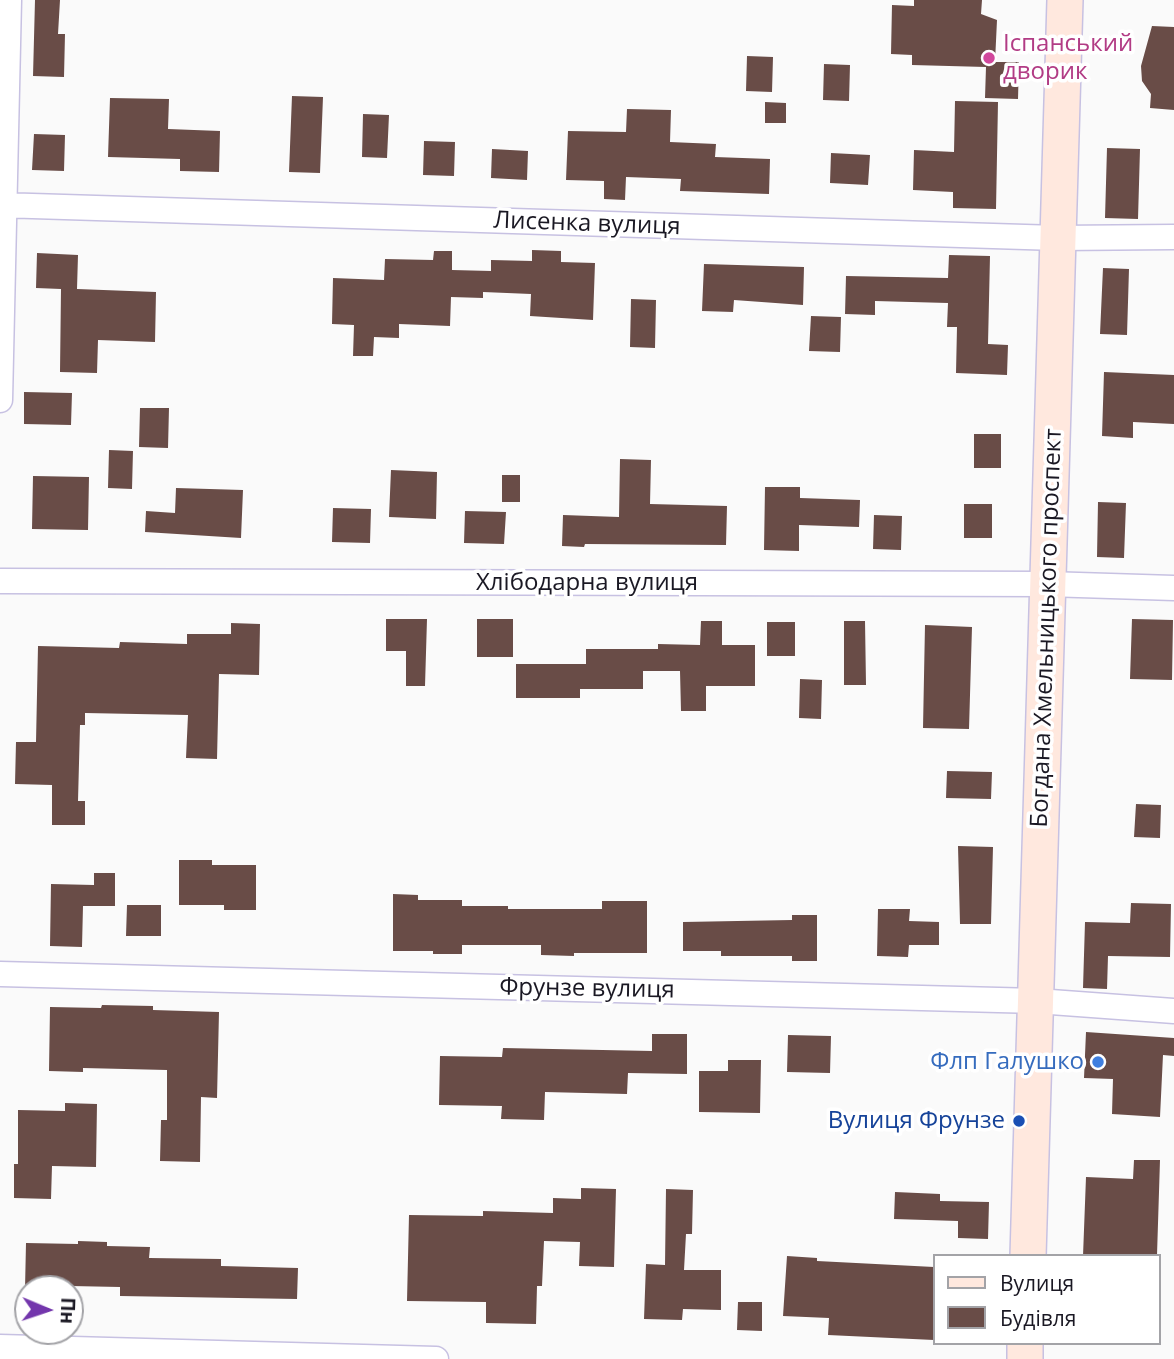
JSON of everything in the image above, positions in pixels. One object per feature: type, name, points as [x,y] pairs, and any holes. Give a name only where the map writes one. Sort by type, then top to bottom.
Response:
[{"type":"main road","name":"Богдана Хмельницького проспект","points":[[1028,1254],[1065,0]]},
{"type":"street","points":[[0,400],[2,206],[9,0]]},
{"type":"street","name":"Лисенка вулиця","points":[[2,206],[1057,238],[1174,237]]},
{"type":"street","name":"Хлібодарна вулиця","points":[[0,581],[1047,584],[1174,589]]},
{"type":"street","name":"Фрунзе вулиця","points":[[0,974],[1037,1001],[1174,1011]]},
{"type":"street","points":[[0,1348],[436,1359]]},
{"type":"building","points":[[35,0],[60,0],[58,34],[65,34],[64,77],[33,76]]},
{"type":"building","points":[[914,0],[982,0],[981,14],[997,20],[995,62],[1019,62],[1018,99],[985,98],[986,67],[912,65],[912,55],[891,54],[892,5],[914,6]]},
{"type":"building","points":[[1152,26],[1174,27],[1174,110],[1150,108],[1151,94],[1142,81],[1141,66]]},
{"type":"building","points":[[747,56],[773,57],[772,92],[746,91]]},
{"type":"building","points":[[824,64],[850,65],[849,101],[823,100]]},
{"type":"building","points":[[292,96],[323,97],[320,173],[289,172]]},
{"type":"building","points":[[110,98],[169,99],[168,129],[220,131],[219,172],[180,171],[180,159],[108,157]]},
{"type":"building","points":[[955,101],[998,102],[996,209],[953,208],[953,192],[913,190],[914,150],[954,152]]},
{"type":"building","points":[[765,102],[786,103],[786,123],[765,123]]},
{"type":"building","points":[[627,109],[671,110],[670,142],[716,144],[715,157],[770,159],[769,194],[680,191],[681,179],[626,177],[625,200],[604,199],[604,181],[566,180],[568,131],[626,132]]},
{"type":"building","points":[[363,114],[389,115],[387,158],[362,157]]},
{"type":"building","points":[[34,134],[65,135],[64,171],[32,170]]},
{"type":"building","points":[[424,141],[455,142],[454,176],[423,175]]},
{"type":"building","points":[[1107,148],[1140,149],[1138,219],[1105,218]]},
{"type":"building","points":[[492,149],[528,151],[527,180],[491,178]]},
{"type":"building","points":[[831,153],[870,155],[868,185],[830,183]]},
{"type":"building","points":[[532,250],[561,251],[561,262],[595,263],[593,320],[530,316],[531,294],[483,292],[483,298],[451,297],[450,326],[399,324],[399,338],[374,337],[373,356],[353,356],[354,325],[332,324],[333,278],[384,280],[385,259],[433,260],[434,251],[452,251],[452,270],[491,271],[491,260],[532,261]]},
{"type":"building","points":[[37,253],[78,255],[77,289],[156,292],[155,342],[98,340],[97,373],[60,372],[61,289],[36,288]]},
{"type":"building","points":[[949,255],[990,256],[988,344],[1008,345],[1007,375],[956,373],[957,327],[947,327],[948,303],[875,301],[875,315],[845,314],[846,276],[948,278]]},
{"type":"building","points":[[704,264],[804,267],[803,305],[734,300],[733,312],[702,311]]},
{"type":"building","points":[[1103,268],[1129,269],[1127,335],[1100,334]]},
{"type":"building","points":[[631,299],[656,300],[655,348],[630,347]]},
{"type":"building","points":[[811,316],[841,317],[840,352],[809,351]]},
{"type":"building","points":[[1104,372],[1174,375],[1174,424],[1133,422],[1133,438],[1102,436]]},
{"type":"building","points":[[24,392],[72,393],[71,425],[24,424]]},
{"type":"building","points":[[140,408],[169,408],[168,448],[139,447]]},
{"type":"building","points":[[974,434],[1001,434],[1001,468],[974,468]]},
{"type":"building","points":[[109,450],[133,451],[132,489],[108,488]]},
{"type":"building","points":[[620,459],[651,460],[650,504],[727,506],[726,545],[562,546],[563,515],[619,517]]},
{"type":"building","points":[[391,470],[437,472],[436,519],[389,517]]},
{"type":"building","points":[[502,475],[520,475],[520,502],[502,502]]},
{"type":"building","points":[[33,476],[89,477],[88,530],[32,529]]},
{"type":"building","points":[[765,487],[800,487],[800,498],[860,500],[859,527],[799,525],[799,551],[764,550]]},
{"type":"building","points":[[176,488],[243,490],[241,538],[145,532],[146,511],[175,513]]},
{"type":"building","points":[[1098,502],[1126,503],[1124,558],[1097,557]]},
{"type":"building","points":[[964,504],[992,504],[992,538],[964,538]]},
{"type":"building","points":[[333,508],[371,509],[370,543],[332,542]]},
{"type":"building","points":[[465,511],[506,512],[504,544],[464,543]]},
{"type":"building","points":[[874,515],[902,516],[901,550],[873,549]]},
{"type":"building","points":[[386,619],[427,619],[425,686],[406,686],[406,651],[386,651]]},
{"type":"building","points":[[477,619],[513,619],[513,657],[477,657]]},
{"type":"building","points":[[1132,619],[1173,620],[1172,680],[1130,679]]},
{"type":"building","points":[[701,621],[722,621],[722,645],[755,645],[755,686],[706,686],[706,711],[681,711],[680,671],[643,671],[643,689],[580,689],[580,698],[516,698],[516,664],[586,664],[586,649],[658,649],[658,644],[700,645]]},
{"type":"building","points":[[844,621],[865,621],[866,685],[844,685]]},
{"type":"building","points":[[767,622],[795,622],[795,656],[767,656]]},
{"type":"building","points":[[231,623],[260,624],[259,675],[219,674],[217,759],[186,758],[188,715],[85,713],[85,725],[80,725],[78,801],[85,801],[85,825],[52,825],[52,785],[15,784],[16,742],[36,742],[38,646],[119,648],[120,642],[187,644],[187,634],[231,634]]},
{"type":"building","points":[[925,625],[972,627],[969,729],[923,728]]},
{"type":"building","points":[[800,679],[822,680],[821,719],[799,718]]},
{"type":"building","points":[[947,771],[992,772],[991,799],[946,798]]},
{"type":"building","points":[[1136,804],[1161,805],[1160,838],[1134,837]]},
{"type":"building","points":[[958,846],[993,847],[991,924],[960,924]]},
{"type":"building","points":[[179,860],[212,860],[212,865],[256,865],[256,910],[224,910],[224,905],[179,905]]},
{"type":"building","points":[[94,873],[115,873],[115,906],[83,906],[82,947],[50,946],[51,884],[94,885]]},
{"type":"building","points":[[393,894],[418,895],[418,900],[462,900],[462,906],[508,906],[508,909],[602,909],[602,901],[647,901],[647,953],[541,955],[541,945],[462,945],[462,954],[393,951]]},
{"type":"building","points":[[1131,903],[1171,904],[1170,957],[1108,956],[1107,989],[1083,988],[1085,922],[1130,923]]},
{"type":"building","points":[[127,905],[161,905],[161,936],[126,936]]},
{"type":"building","points":[[878,909],[910,909],[909,921],[939,922],[939,945],[909,945],[908,957],[877,956]]},
{"type":"building","points":[[792,915],[817,915],[817,961],[792,961],[792,956],[721,956],[721,951],[683,951],[683,922],[792,920]]},
{"type":"building","points":[[102,1005],[219,1012],[217,1098],[201,1097],[200,1162],[160,1161],[161,1120],[167,1120],[167,1070],[83,1068],[83,1072],[49,1071],[50,1007],[101,1008]]},
{"type":"building","points":[[1086,1032],[1174,1038],[1174,1056],[1163,1055],[1160,1117],[1112,1114],[1113,1079],[1084,1078]]},
{"type":"building","points":[[652,1034],[687,1034],[687,1074],[628,1073],[627,1094],[545,1092],[544,1120],[501,1119],[502,1106],[439,1105],[440,1056],[502,1057],[503,1048],[652,1051]]},
{"type":"building","points":[[788,1035],[831,1036],[830,1073],[787,1072]]},
{"type":"building","points":[[728,1060],[761,1060],[760,1113],[699,1112],[699,1071],[728,1071]]},
{"type":"building","points":[[65,1103],[97,1104],[96,1167],[52,1166],[51,1199],[14,1198],[14,1164],[18,1164],[18,1110],[65,1111]]},
{"type":"building","points":[[1134,1160],[1160,1160],[1157,1254],[1083,1254],[1086,1177],[1133,1179]]},
{"type":"building","points":[[581,1188],[616,1189],[614,1267],[579,1266],[580,1242],[544,1241],[542,1286],[537,1286],[536,1324],[486,1323],[486,1302],[407,1301],[409,1215],[483,1216],[483,1211],[553,1213],[553,1198],[581,1199]]},
{"type":"building","points":[[666,1189],[693,1190],[692,1234],[686,1234],[684,1270],[721,1270],[721,1310],[683,1309],[682,1320],[644,1319],[646,1264],[665,1265]]},
{"type":"building","points":[[895,1192],[940,1194],[940,1201],[989,1202],[988,1239],[958,1238],[958,1221],[894,1219]]},
{"type":"building","points":[[78,1241],[107,1242],[107,1246],[150,1247],[149,1258],[221,1259],[221,1266],[298,1268],[297,1299],[120,1296],[120,1287],[84,1286],[84,1275],[25,1275],[26,1243],[78,1244]]},
{"type":"building","points":[[787,1256],[817,1258],[817,1261],[932,1267],[932,1340],[828,1335],[829,1318],[783,1316]]},
{"type":"building","points":[[738,1302],[762,1302],[762,1331],[737,1330]]},
{"type":"place","name":"Іспанський дворик","points":[[989,58]]},
{"type":"place","name":"Флп Галушко","points":[[1098,1062]]},
{"type":"place","name":"Вулиця Фрунзе","points":[[1019,1121]]}]
